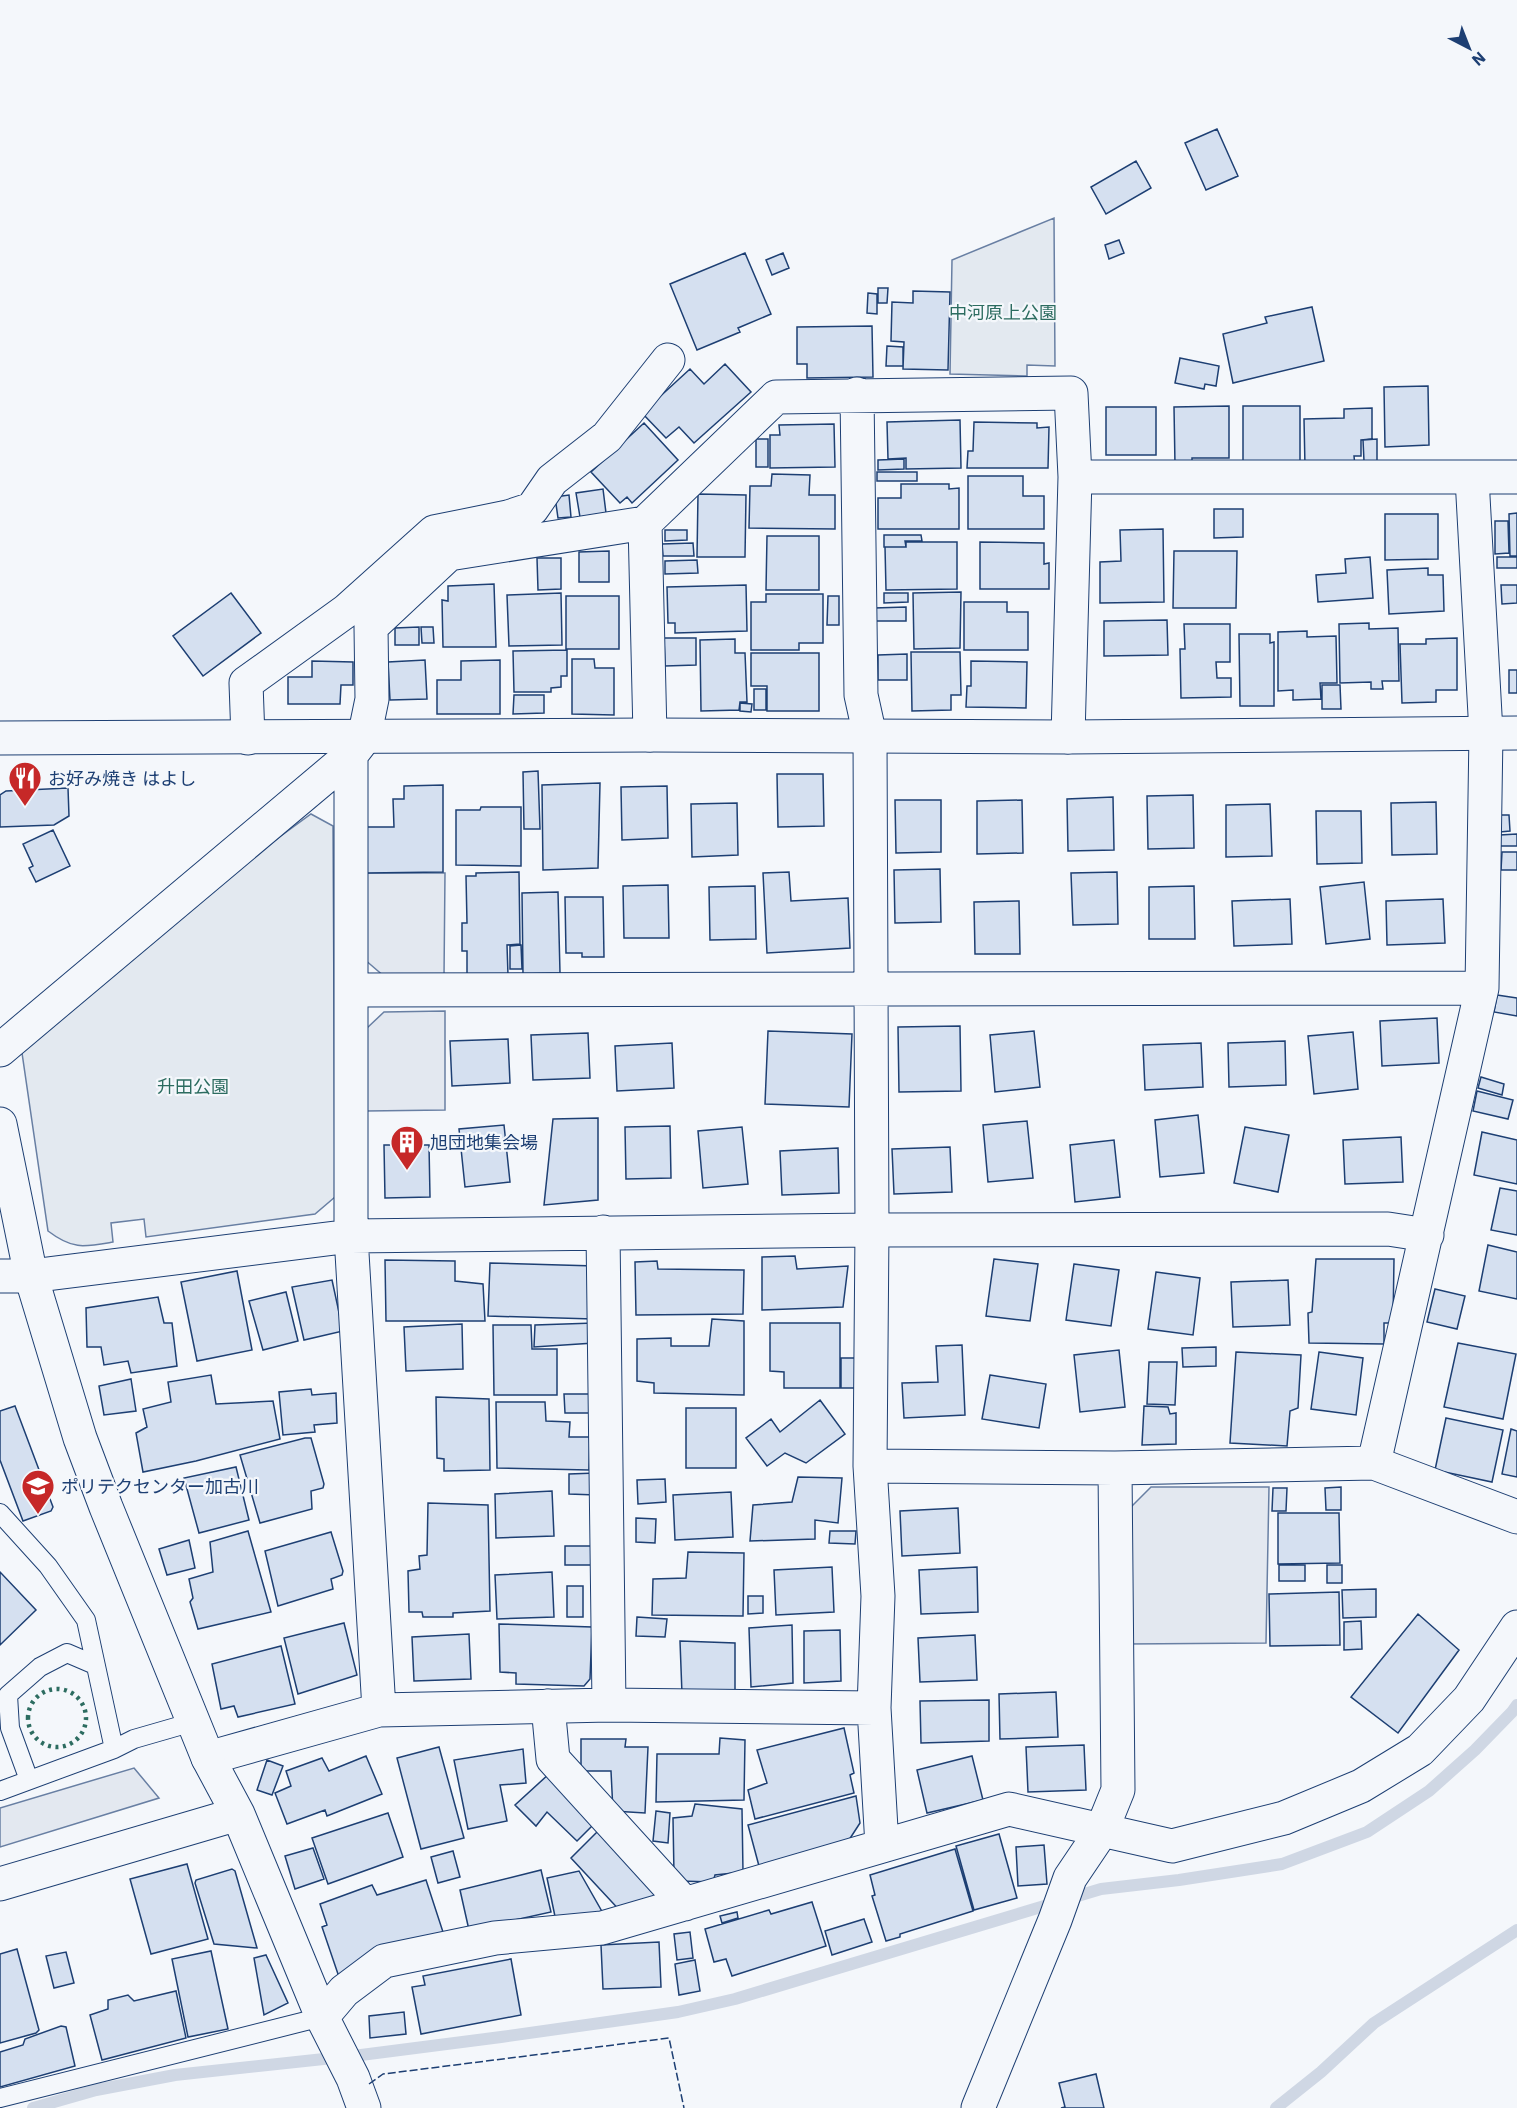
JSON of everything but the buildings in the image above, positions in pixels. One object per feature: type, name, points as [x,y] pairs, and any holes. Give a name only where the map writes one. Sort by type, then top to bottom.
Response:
[{"type":"street","points":[[248,738],[246,682],[346,610],[434,532],[508,518],[532,509],[552,480],[607,437],[668,360]]},
{"type":"street","points":[[380,1710],[351,1236],[351,990],[357,746],[372,699],[371,627],[449,554],[645,523],[776,397],[857,394],[1071,393],[1075,477],[1068,737]]},
{"type":"street","points":[[857,394],[861,695],[870,736],[872,1230],[870,1466],[878,1596],[874,1708],[882,1846]]},
{"type":"street","points":[[1075,477],[1517,477]]},
{"type":"street","points":[[1374,1463],[1482,988],[1501,733],[1472,478]]},
{"type":"street","points":[[645,523],[650,735]]},
{"type":"street","points":[[0,738],[248,738],[357,746],[650,735],[1068,737],[1501,733]]},
{"type":"street","points":[[0,1050],[357,746]]},
{"type":"street","points":[[351,990],[1482,988]]},
{"type":"street","points":[[0,1124],[15,1276],[208,1758],[238,1814],[322,2017],[353,2078],[364,2108]]},
{"type":"street","points":[[15,1276],[351,1236],[872,1230],[1388,1229],[1427,1235]]},
{"type":"street","points":[[603,1232],[609,1705]]},
{"type":"street","points":[[870,1466],[1114,1468],[1374,1463],[1517,1517]]},
{"type":"street","points":[[978,2108],[1070,1878],[1101,1832],[1118,1790],[1114,1468]]},
{"type":"street","points":[[322,2017],[344,1991],[384,1961],[495,1938],[602,1928],[1009,1809],[1101,1832],[1172,1846],[1284,1818],[1361,1786],[1420,1750],[1469,1699],[1517,1627]]},
{"type":"street","points":[[208,1758],[380,1710],[609,1705],[874,1708]]},
{"type":"street","points":[[548,1706],[553,1759],[685,1904]]},
{"type":"street","points":[[0,1884],[238,1814]]},
{"type":"lane","points":[[0,1514],[48,1566],[86,1620],[114,1749]]},
{"type":"lane","points":[[29,1780],[10,1728],[8,1695],[40,1667],[67,1653],[95,1665]]},
{"type":"lane","points":[[0,1791],[114,1749],[134,1739],[193,1722]]},
{"type":"lane","points":[[0,2098],[322,2017]]},
{"type":"green space","name":"中河原上公園","points":[[1054,218],[1055,366],[1027,365],[1027,376],[950,374],[952,260]]},
{"type":"green space","name":"升田公園","points":[[311,814],[333,826],[335,1197],[315,1214],[146,1237],[144,1219],[111,1223],[113,1242],[94,1245],[79,1246],[57,1237],[48,1231],[21,1046],[274,841]]},
{"type":"shaded area","points":[[365,873],[445,873],[444,977],[385,977],[364,959]]},
{"type":"shaded area","points":[[445,1011],[445,1110],[366,1111],[367,1028],[384,1012]]},
{"type":"shaded area","points":[[1151,1487],[1269,1487],[1266,1643],[1126,1644],[1128,1510]]},
{"type":"shaded area","points":[[134,1768],[159,1798],[0,1847],[0,1808]]},
{"type":"waterway","points":[[33,2108],[96,2090],[175,2075],[361,2055],[678,2012],[735,1999],[1101,1889],[1282,1864],[1367,1832],[1429,1791],[1475,1750],[1517,1705]]},
{"type":"waterway","points":[[1276,2108],[1321,2072],[1374,2023],[1517,1930]]},
{"type":"hedge","points":[[57,1689],[68,1691],[81,1702],[86,1718],[84,1729],[73,1742],[57,1747],[46,1745],[33,1734],[28,1718],[30,1707],[41,1694],[57,1689]]},
{"type":"fence","points":[[369,2084],[383,2074],[669,2038],[684,2108]]},
{"type":"place","name":"お好み焼き はよし","points":[[25,807]]},
{"type":"place","name":"旭団地集会場","points":[[407,1171]]},
{"type":"place","name":"ポリテクセンター加古川","points":[[38,1515]]}]
